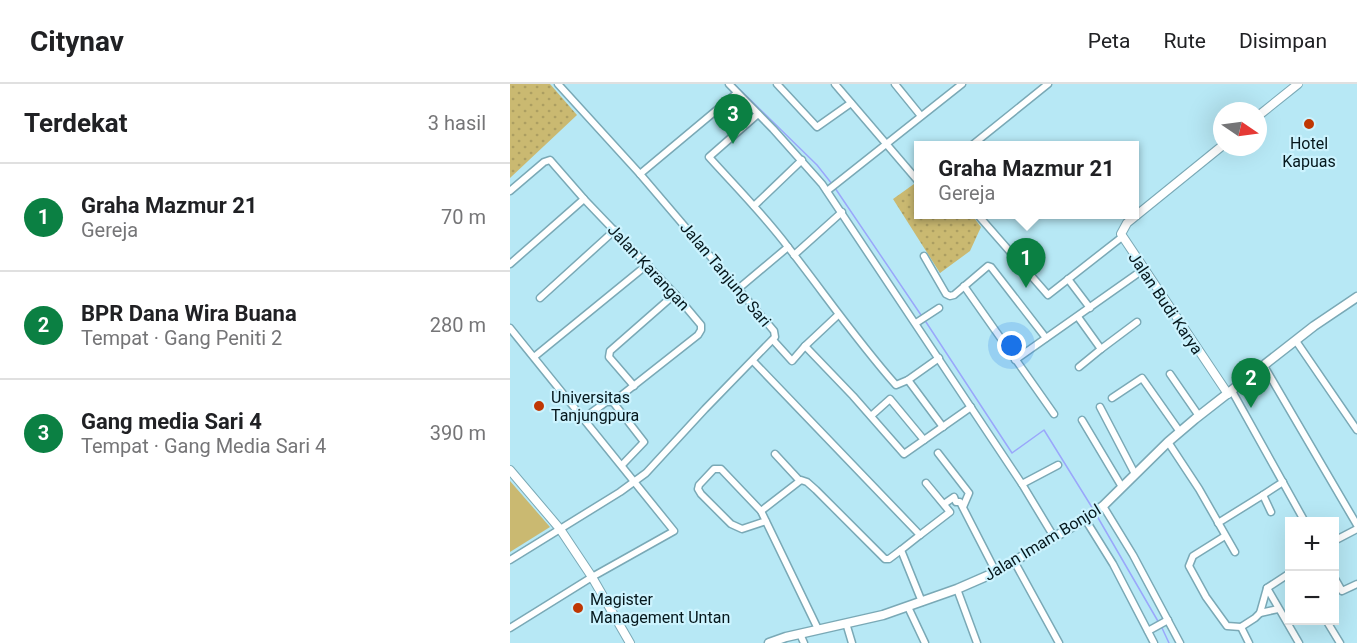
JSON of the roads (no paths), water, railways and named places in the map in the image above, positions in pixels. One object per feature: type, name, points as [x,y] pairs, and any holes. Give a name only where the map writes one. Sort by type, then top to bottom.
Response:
[{"type":"main road","name":"Jalan Imam Bonjol","points":[[769,643],[788,640],[818,629],[908,607],[996,572],[1102,507],[1168,442],[1199,416],[1296,340],[1357,297]]},
{"type":"street","name":"Jalan Tanjung Sari","points":[[510,560],[646,473],[725,387],[753,362],[775,337],[774,332],[738,288],[640,174],[558,84]]},
{"type":"street","points":[[729,84],[828,190],[1022,484],[1054,537]]},
{"type":"street","points":[[777,84],[817,127],[850,103]]},
{"type":"street","points":[[835,84],[914,176]]},
{"type":"street","points":[[895,84],[921,116]]},
{"type":"street","points":[[828,190],[962,84]]},
{"type":"street","points":[[977,141],[1048,84]]},
{"type":"street","points":[[1267,109],[1298,84]]},
{"type":"street","points":[[640,174],[737,93]]},
{"type":"street","points":[[758,114],[709,157],[788,246],[838,315],[896,385],[908,380],[939,358]]},
{"type":"street","name":"Jalan Budi Karya","points":[[1139,213],[1213,153]]},
{"type":"street","name":"Jalan Karangan","points":[[510,191],[549,160],[648,264],[700,323],[701,330],[634,386],[613,402],[608,401],[599,405],[584,418]]},
{"type":"street","points":[[754,206],[802,160]]},
{"type":"street","points":[[510,264],[584,199]]},
{"type":"street","points":[[794,255],[842,212]]},
{"type":"street","points":[[981,219],[1048,295],[1122,237]]},
{"type":"street","name":"Jalan Budi Karya","points":[[1132,219],[1121,230],[1122,237],[1230,392]]},
{"type":"street","points":[[540,298],[615,230]]},
{"type":"street","points":[[738,288],[788,246]]},
{"type":"street","points":[[924,256],[947,295],[953,296],[988,266],[991,267],[1046,338]]},
{"type":"street","points":[[534,357],[648,264]]},
{"type":"street","points":[[1015,360],[1144,269]]},
{"type":"street","points":[[1068,279],[1090,308]]},
{"type":"street","points":[[964,286],[1054,414]]},
{"type":"street","points":[[634,386],[609,357],[610,351],[675,294]]},
{"type":"street","points":[[917,323],[939,308]]},
{"type":"street","points":[[773,340],[792,361],[838,315]]},
{"type":"street","points":[[1078,317],[1101,349]]},
{"type":"street","points":[[1079,367],[1137,322]]},
{"type":"street","points":[[510,328],[674,531],[592,577],[510,628]]},
{"type":"street","points":[[1296,340],[1357,430]]},
{"type":"street","points":[[805,346],[904,454],[971,407]]},
{"type":"street","points":[[753,362],[920,535]]},
{"type":"street","points":[[1264,366],[1357,527],[1339,538]]},
{"type":"street","points":[[1170,374],[1199,416]]},
{"type":"street","points":[[1112,398],[1142,378],[1180,432]]},
{"type":"street","points":[[908,380],[943,427]]},
{"type":"street","points":[[1230,392],[1302,517]]},
{"type":"street","points":[[871,416],[890,399],[924,441]]},
{"type":"street","points":[[613,402],[644,442],[622,465]]},
{"type":"street","points":[[1100,407],[1135,474]]},
{"type":"street","points":[[1082,420],[1122,487]]},
{"type":"street","points":[[1168,442],[1199,489],[1235,552]]},
{"type":"street","points":[[938,453],[969,493],[961,504]]},
{"type":"street","points":[[775,454],[799,480],[807,482],[816,490],[885,559],[889,559],[950,512],[926,483]]},
{"type":"street","points":[[1022,484],[1058,465]]},
{"type":"street","points":[[766,521],[742,529],[731,524],[701,494],[698,487],[714,469],[721,469],[761,511],[766,521],[818,629]]},
{"type":"street","points":[[510,470],[560,529],[592,577],[630,643]]},
{"type":"street","points":[[761,511],[799,480]]},
{"type":"street","points":[[1218,523],[1283,482]]},
{"type":"street","points":[[1263,495],[1271,512]]},
{"type":"street","points":[[944,504],[954,497],[956,502],[961,504],[996,572]]},
{"type":"street","points":[[1102,507],[1133,555],[1165,621],[1180,643]]},
{"type":"street","points":[[1087,518],[1154,643]]},
{"type":"street","points":[[1225,536],[1193,556],[1189,566],[1223,622],[1232,628],[1241,627],[1260,613],[1278,609]]},
{"type":"street","points":[[901,550],[922,602]]},
{"type":"street","points":[[1014,561],[1059,643]]},
{"type":"street","points":[[1260,613],[1268,588],[1285,576]]},
{"type":"street","points":[[1339,585],[1342,591],[1357,584]]},
{"type":"street","points":[[1268,588],[1278,609],[1285,617]]},
{"type":"street","points":[[957,589],[977,643]]},
{"type":"street","points":[[908,607],[925,643]]},
{"type":"street","points":[[1149,630],[1165,621]]},
{"type":"street","points":[[846,623],[852,643]]},
{"type":"street","points":[[1290,625],[1299,643]]},
{"type":"street","points":[[1329,625],[1340,643]]},
{"type":"street","points":[[1241,627],[1249,643]]},
{"type":"street","points":[[800,634],[804,643]]},
{"type":"waterway","points":[[734,84],[817,165],[832,184]]},
{"type":"waterway","points":[[835,188],[921,315]]},
{"type":"waterway","points":[[924,319],[1012,453],[1044,430],[1093,509]]},
{"type":"waterway","points":[[1097,516],[1159,623]]},
{"type":"waterway","points":[[1162,628],[1169,643]]},
{"type":"place","name":"Hotel Kapuas","points":[[1309,124]]},
{"type":"place","name":"Gang media Sari 4","points":[[733,144]]},
{"type":"place","name":"Graha Mazmur 21","points":[[1026,288]]},
{"type":"place","name":"Universitas Tanjungpura","points":[[539,406]]},
{"type":"place","name":"BPR Dana Wira Buana","points":[[1251,408]]},
{"type":"place","name":"Magister Management Untan","points":[[578,608]]}]
